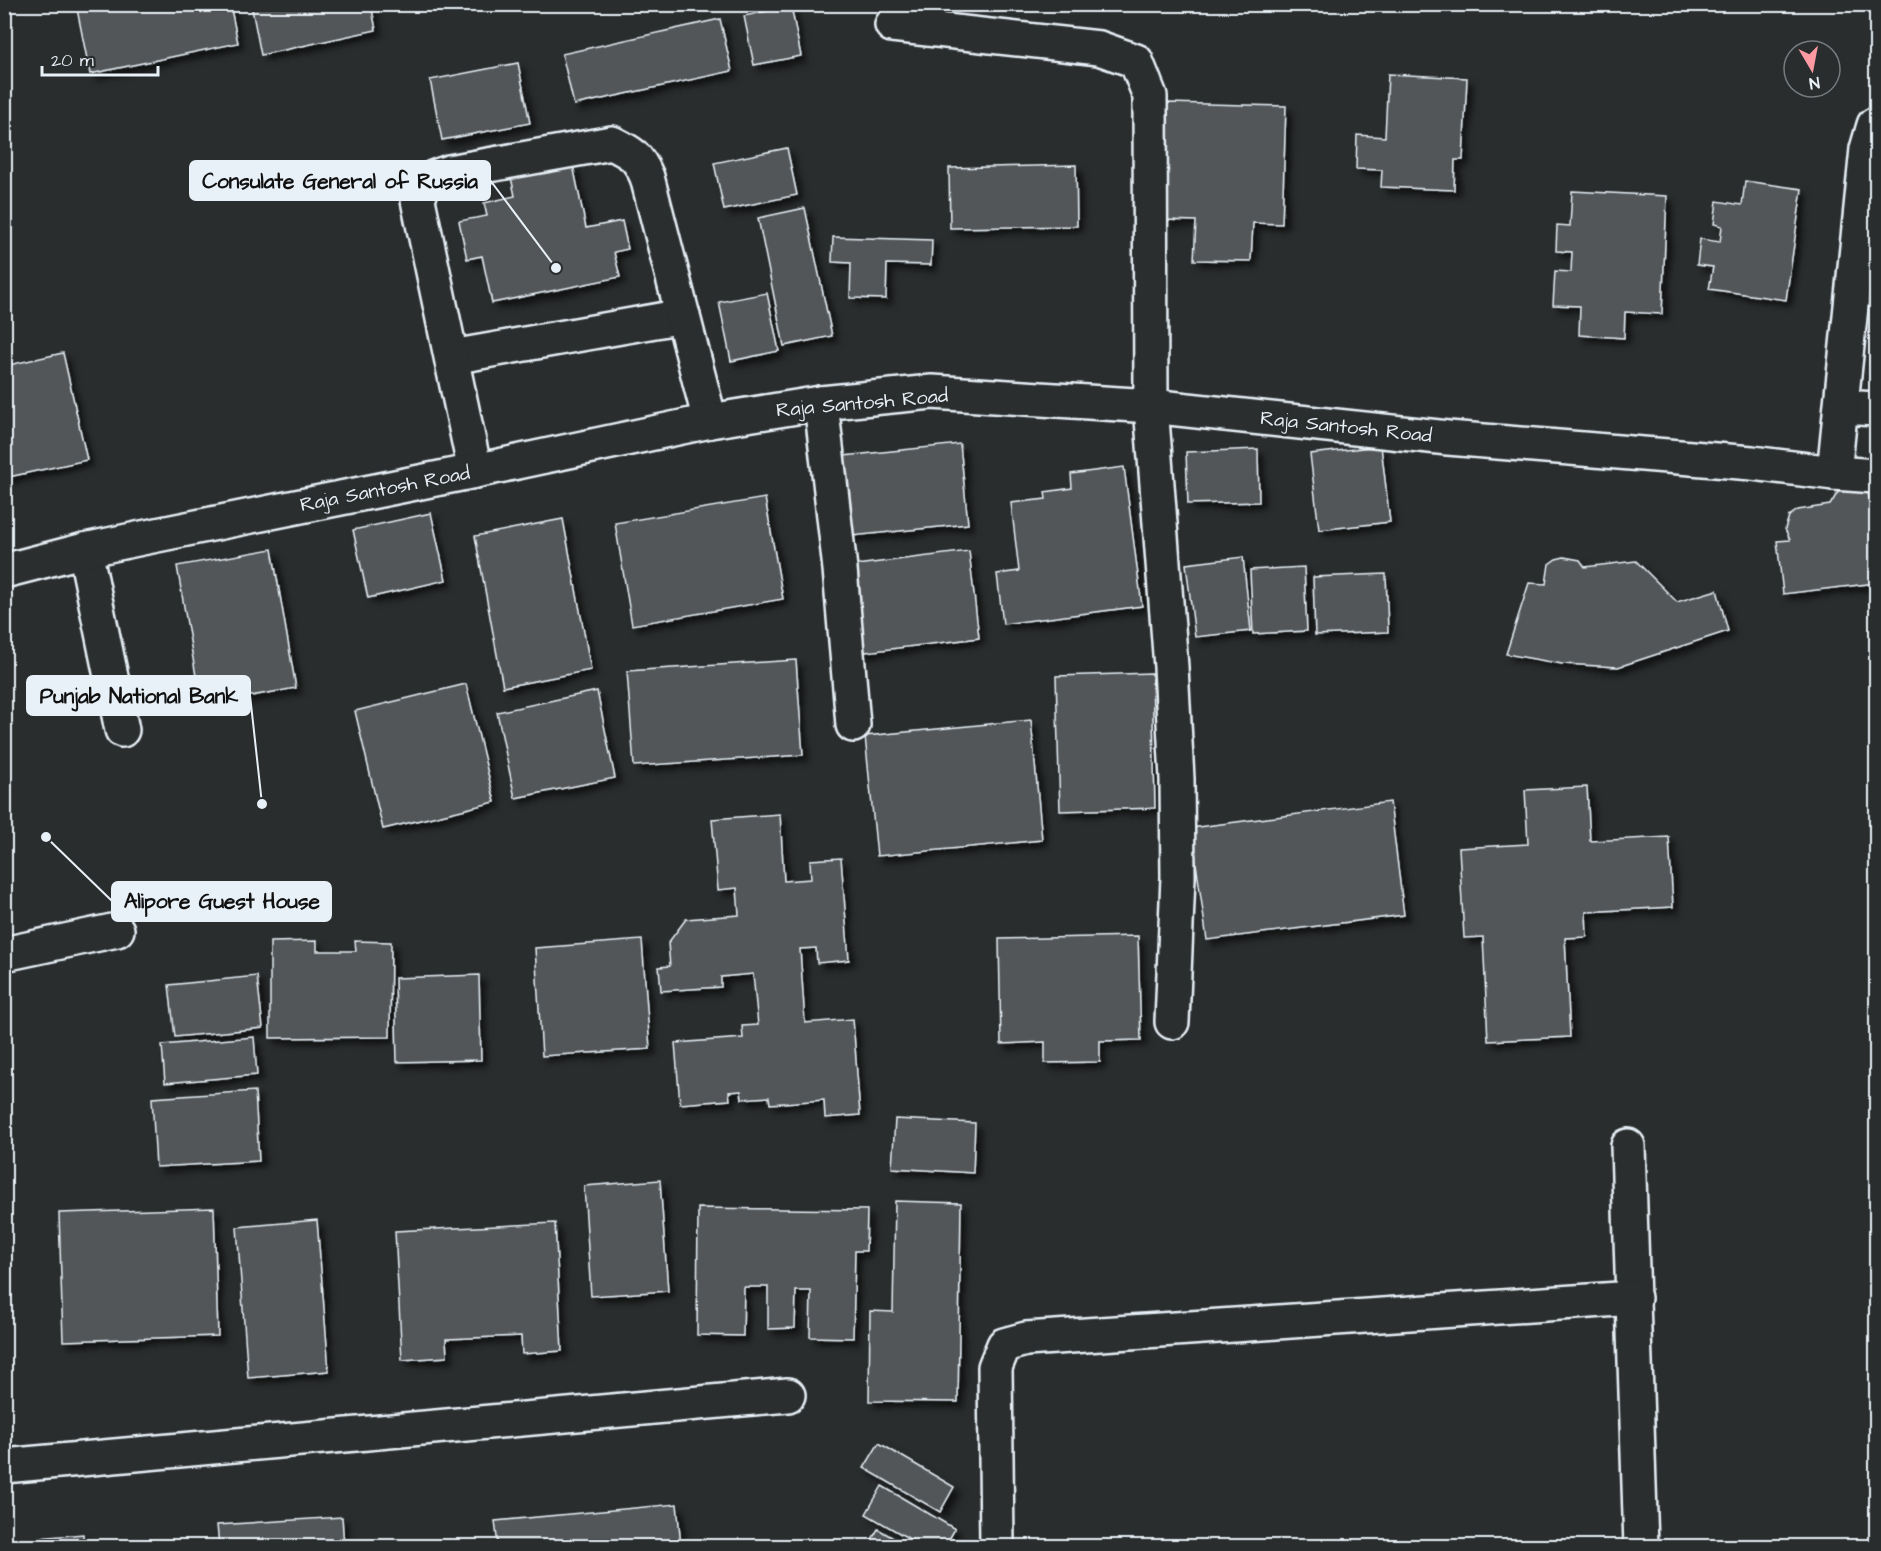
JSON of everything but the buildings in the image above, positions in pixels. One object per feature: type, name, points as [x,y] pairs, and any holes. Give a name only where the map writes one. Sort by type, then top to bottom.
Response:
[{"type":"street","points":[[892,25],[1100,48],[1136,61],[1150,96],[1151,406],[1171,667],[1177,779],[1178,877],[1173,1022]]},
{"type":"street","points":[[1834,473],[1867,149],[1876,124]]},
{"type":"street","points":[[475,471],[418,200],[422,186],[433,177],[449,172],[612,143],[640,161],[647,177],[710,421]]},
{"type":"street","points":[[452,357],[683,316]]},
{"type":"street","name":"Raja Santosh Road","points":[[4,572],[86,550],[710,421],[821,403],[932,393],[1151,406],[1448,438],[1752,463],[1876,476]]},
{"type":"street","points":[[821,403],[840,569],[853,725]]},
{"type":"street","points":[[1841,407],[1876,409]]},
{"type":"street","points":[[86,550],[122,730]]},
{"type":"street","points":[[4,954],[117,930]]},
{"type":"street","points":[[1628,1146],[1641,1546]]},
{"type":"street","points":[[997,1546],[995,1367],[1004,1345],[1026,1339],[1634,1298]]},
{"type":"street","points":[[4,1466],[788,1395]]},
{"type":"place","name":"Consulate General of Russia","points":[[556,268]]},
{"type":"place","name":"Punjab National Bank","points":[[262,804]]},
{"type":"place","name":"Alipore Guest House","points":[[46,837]]}]
